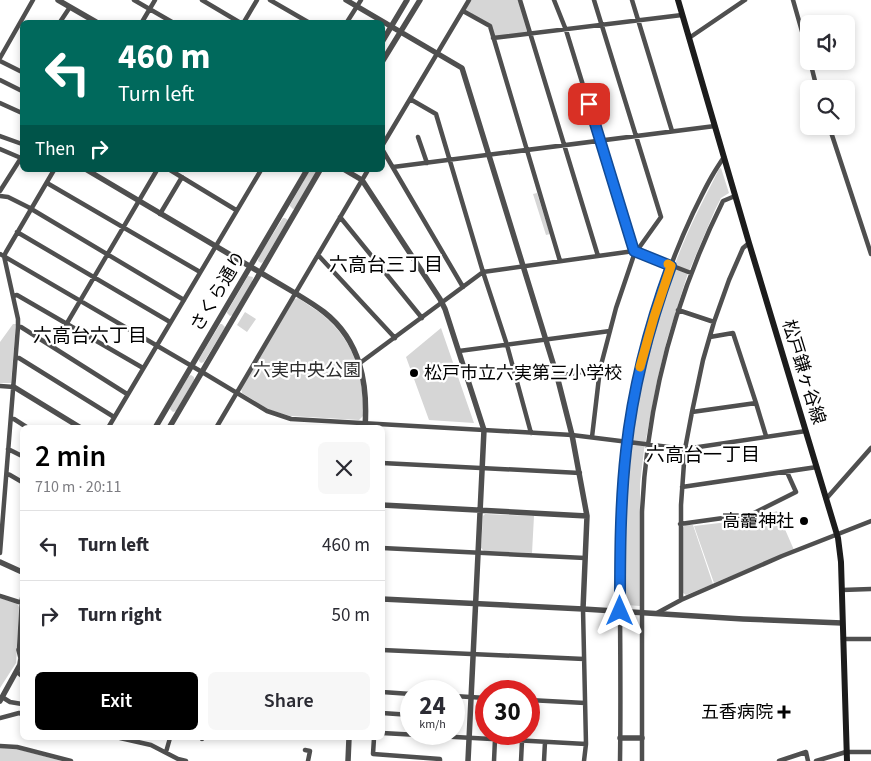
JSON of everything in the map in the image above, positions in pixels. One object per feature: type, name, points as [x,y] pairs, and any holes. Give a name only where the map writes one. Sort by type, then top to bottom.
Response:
[{"type":"main road","name":"松戸鎌ヶ谷線","points":[[678,0],[837,534],[842,590],[846,761]]},
{"type":"street","points":[[22,20],[33,0]]},
{"type":"street","points":[[58,0],[93,20]]},
{"type":"street","points":[[134,0],[169,20]]},
{"type":"street","points":[[143,20],[155,0]]},
{"type":"street","points":[[202,0],[236,20]]},
{"type":"street","points":[[245,20],[257,0]]},
{"type":"street","points":[[270,0],[305,20]]},
{"type":"street","points":[[346,0],[382,20]]},
{"type":"street","points":[[348,20],[361,0]]},
{"type":"street","points":[[385,37],[407,0]]},
{"type":"street","points":[[385,57],[420,0]]},
{"type":"street","points":[[385,143],[469,0]]},
{"type":"street","points":[[520,0],[598,256]]},
{"type":"street","points":[[554,0],[566,30],[635,252]]},
{"type":"street","points":[[592,437],[600,369],[635,252],[661,217],[594,0]]},
{"type":"street","points":[[632,0],[672,131]]},
{"type":"street","points":[[689,38],[745,0]]},
{"type":"street","points":[[793,0],[800,24]]},
{"type":"street","points":[[61,20],[70,7]]},
{"type":"street","points":[[463,11],[490,26],[560,261]]},
{"type":"street","points":[[493,38],[682,15]]},
{"type":"street","points":[[385,22],[462,68],[557,376],[572,435],[587,516],[583,609],[586,744],[584,761]]},
{"type":"street","points":[[0,58],[20,23]]},
{"type":"street","points":[[0,62],[20,71]]},
{"type":"street","points":[[0,80],[20,89]]},
{"type":"street","points":[[410,99],[436,114],[507,345],[531,433]]},
{"type":"street","points":[[0,103],[20,112]]},
{"type":"street","points":[[393,167],[715,126]]},
{"type":"street","points":[[832,135],[871,254]]},
{"type":"street","points":[[0,136],[20,143]]},
{"type":"street","points":[[418,137],[427,163]]},
{"type":"street","points":[[0,150],[20,158]]},
{"type":"street","points":[[385,153],[463,287]]},
{"type":"street","points":[[620,761],[621,504],[633,403],[642,359],[658,302],[671,266],[698,202],[724,157]]},
{"type":"street","points":[[0,191],[20,160]]},
{"type":"street","points":[[0,553],[18,327],[13,296],[2,255],[53,172]]},
{"type":"street","points":[[2,255],[267,411],[291,419],[365,425],[365,390],[360,364],[349,340],[325,312],[90,172]]},
{"type":"street","points":[[53,347],[156,172]]},
{"type":"street","points":[[173,172],[236,210]]},
{"type":"street","points":[[110,425],[260,172]]},
{"type":"street","name":"さくら通り","points":[[157,425],[306,172]]},
{"type":"street","name":"さくら通り","points":[[171,425],[319,172]]},
{"type":"street","points":[[348,172],[362,180],[442,303],[484,430],[468,761]]},
{"type":"street","points":[[218,425],[367,172]]},
{"type":"street","points":[[160,214],[182,177]]},
{"type":"street","points":[[47,183],[200,272]]},
{"type":"street","points":[[0,196],[8,197],[31,209],[184,300]]},
{"type":"street","points":[[642,761],[642,512],[648,444],[656,394],[678,310],[691,273],[723,201],[735,196]]},
{"type":"street","points":[[340,217],[422,318]]},
{"type":"street","points":[[17,232],[170,322]]},
{"type":"street","points":[[681,600],[680,524],[682,487],[692,412],[703,360],[714,322],[743,248],[749,243]]},
{"type":"street","points":[[360,364],[484,272],[635,252],[691,273]]},
{"type":"street","points":[[318,256],[395,338]]},
{"type":"street","points":[[13,296],[17,295],[143,368]]},
{"type":"street","points":[[678,310],[714,322]]},
{"type":"street","points":[[18,327],[127,394]]},
{"type":"street","points":[[459,351],[610,332]]},
{"type":"street","points":[[710,336],[733,333],[766,436]]},
{"type":"street","points":[[16,358],[19,358],[114,417]]},
{"type":"street","points":[[557,376],[600,369]]},
{"type":"street","points":[[0,386],[14,387],[77,425]]},
{"type":"street","points":[[692,412],[756,403]]},
{"type":"street","points":[[11,419],[23,425]]},
{"type":"street","points":[[385,426],[572,435],[686,449],[806,430]]},
{"type":"street","points":[[826,499],[871,448]]},
{"type":"street","points":[[8,449],[20,455]]},
{"type":"street","points":[[385,463],[580,473]]},
{"type":"street","points":[[682,487],[817,467]]},
{"type":"street","points":[[680,524],[752,514],[796,492],[787,472]]},
{"type":"street","points":[[7,474],[20,481]]},
{"type":"street","points":[[385,505],[587,516]]},
{"type":"street","points":[[656,613],[681,600],[782,556],[871,521]]},
{"type":"street","points":[[385,548],[586,558]]},
{"type":"street","points":[[0,562],[20,571]]},
{"type":"street","points":[[842,590],[871,589]]},
{"type":"street","points":[[0,596],[20,602]]},
{"type":"street","points":[[385,599],[842,623]]},
{"type":"street","points":[[843,639],[871,639]]},
{"type":"street","points":[[385,650],[584,660]]},
{"type":"street","points":[[20,667],[1,699],[20,704]]},
{"type":"street","points":[[385,692],[400,693]]},
{"type":"street","points":[[465,697],[475,697]]},
{"type":"street","points":[[540,701],[585,703]]},
{"type":"street","points":[[0,718],[20,713]]},
{"type":"street","points":[[385,713],[400,714]]},
{"type":"street","points":[[385,733],[400,734]]},
{"type":"street","points":[[465,738],[475,738]]},
{"type":"street","points":[[620,738],[642,738]]},
{"type":"street","points":[[143,740],[178,759],[186,761]]},
{"type":"street","points":[[166,752],[169,740]]},
{"type":"street","points":[[348,740],[348,761]]},
{"type":"street","points":[[374,740],[373,754],[440,761]]},
{"type":"street","points":[[540,742],[586,744]]},
{"type":"street","points":[[544,761],[545,742]]},
{"type":"street","points":[[494,761],[495,745]]},
{"type":"street","points":[[520,761],[522,745]]},
{"type":"street","points":[[0,746],[17,747],[71,761]]},
{"type":"street","points":[[305,750],[310,751],[308,761]]},
{"type":"street","points":[[779,761],[806,752],[808,761]]},
{"type":"street","points":[[816,761],[846,752],[871,752]]},
{"type":"green space","points":[[469,0],[520,0],[530,34],[493,38],[490,26],[463,11]]},
{"type":"green space","points":[[721,168],[729,193],[721,198],[687,276],[667,340],[657,381],[644,450],[640,484],[640,606],[626,605],[624,497],[633,428],[644,368],[664,296],[686,236]]},
{"type":"green space","points":[[309,172],[317,172],[296,208],[293,209],[290,205]]},
{"type":"green space","points":[[537,193],[550,234],[546,235],[533,194]]},
{"type":"green space","points":[[283,218],[288,220],[261,263],[258,261],[259,256]]},
{"type":"green space","points":[[248,276],[253,277],[252,282],[233,315],[230,316],[227,312]]},
{"type":"green space","name":"六実中央公園","points":[[298,298],[321,313],[335,326],[356,361],[363,402],[363,416],[359,420],[290,416],[268,409],[242,393],[241,388],[294,299]]},
{"type":"green space","points":[[245,312],[256,319],[247,332],[237,325]]},
{"type":"green space","points":[[13,324],[16,324],[11,383],[0,383],[0,342]]},
{"type":"green space","points":[[220,324],[225,327],[204,362],[201,363],[199,359]]},
{"type":"green space","points":[[441,328],[474,423],[429,420],[406,357]]},
{"type":"green space","points":[[191,375],[194,377],[194,380],[176,411],[173,412],[170,409],[172,404]]},
{"type":"green space","points":[[777,511],[794,550],[714,583],[694,526],[754,519]]},
{"type":"green space","points":[[485,514],[534,516],[532,553],[484,551],[481,548],[483,516]]},
{"type":"green space","points":[[685,525],[693,525],[713,584],[686,595],[682,592],[682,529]]},
{"type":"green space","points":[[0,598],[17,603],[19,607],[16,663],[0,688]]},
{"type":"green space","points":[[0,748],[17,749],[62,761],[0,761]]},
{"type":"slow traffic","points":[[640,367],[649,332],[671,266],[668,264]]},
{"type":"place","name":"松戸市立六実第三小学校","points":[[414,373]]},
{"type":"place","name":"高靇神社","points":[[804,521]]},
{"type":"place","name":"五香病院","points":[[784,712]]},
{"type":"district","name":"六高台三丁目","points":[[386,264]]},
{"type":"district","name":"六高台六丁目","points":[[90,335]]},
{"type":"district","name":"六高台一丁目","points":[[703,454]]},
{"type":"route","points":[[589,104],[634,251],[671,266],[649,332],[630,422],[621,504],[620,611]]}]
